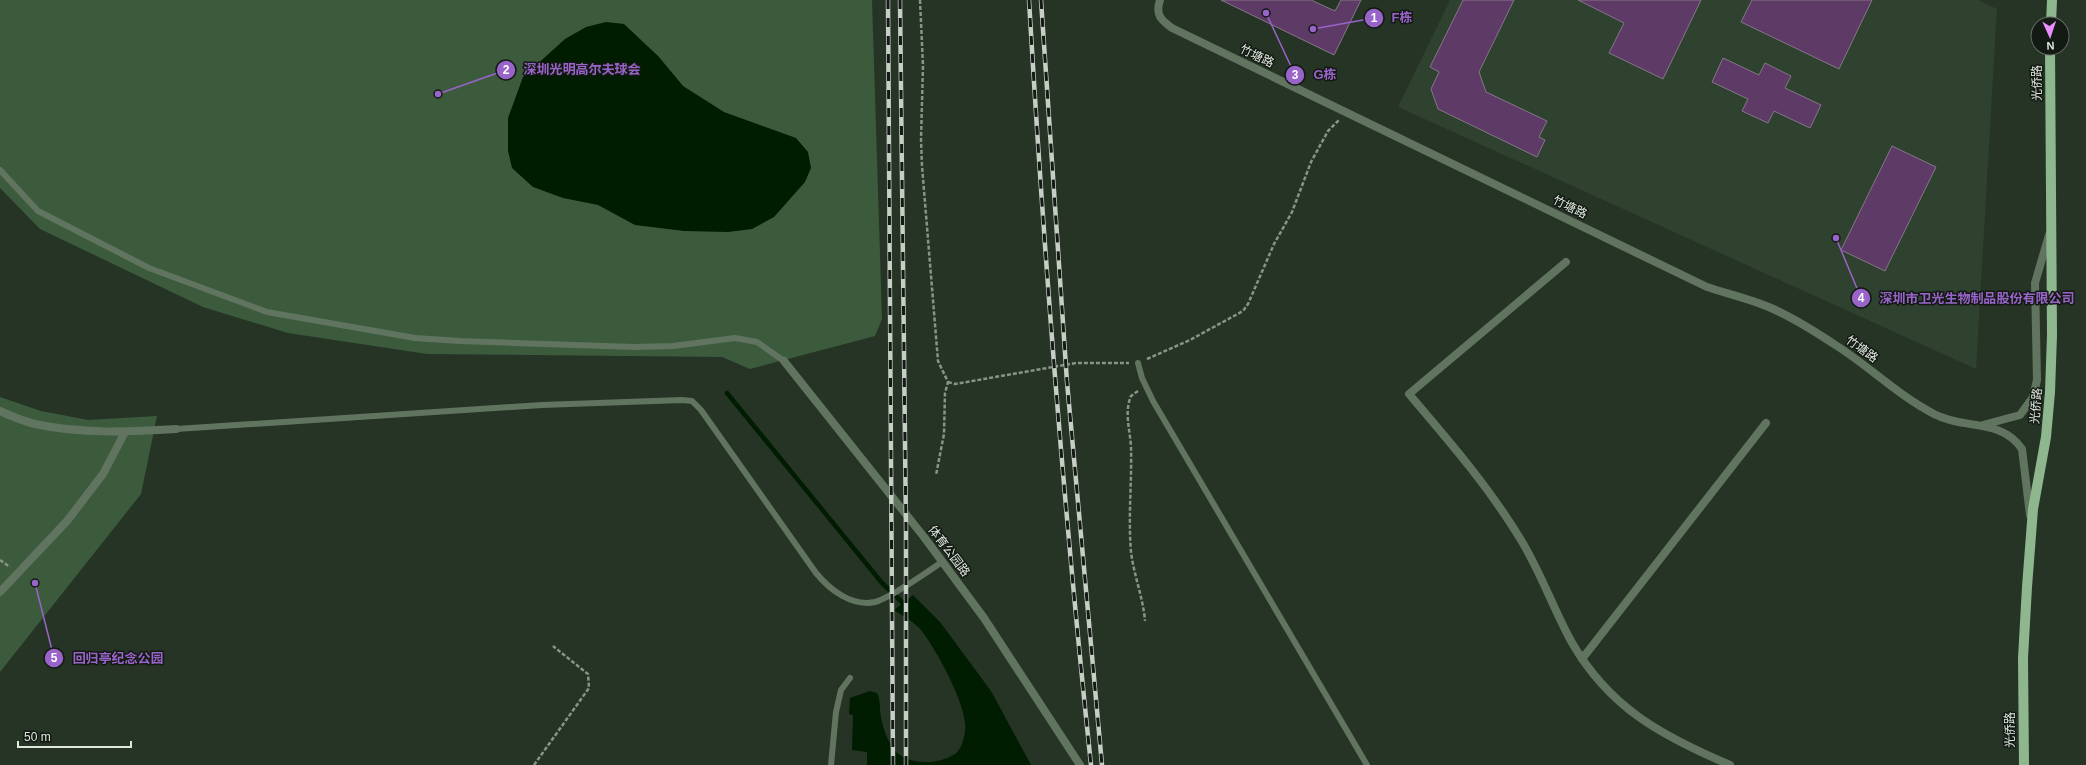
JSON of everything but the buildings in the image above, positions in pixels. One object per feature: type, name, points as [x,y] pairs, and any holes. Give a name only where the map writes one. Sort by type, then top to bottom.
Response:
[{"type":"main road","points":[[2051,16],[2052,0]]},
{"type":"main road","name":"光侨路","points":[[2024,765],[2023,658],[2033,509],[2046,437],[2050,392],[2050,56]]},
{"type":"street","name":"竹塘路","points":[[1160,0],[1158,12],[1161,20],[1172,28],[1707,287],[1769,307],[1785,314],[1838,346],[1906,397],[1935,415],[1961,424],[1983,425],[2020,415],[2034,397],[2037,380],[2035,283],[2051,230]]},
{"type":"street","points":[[1566,262],[1409,394],[1462,456],[1503,512],[1538,572],[1582,659],[1609,691],[1641,719],[1676,741],[1730,765]]},
{"type":"street","name":"体育公园路","points":[[784,361],[942,562],[984,618],[1080,765]]},
{"type":"street","points":[[0,412],[34,424],[62,428],[125,432],[176,429]]},
{"type":"street","points":[[1582,659],[1766,423]]},
{"type":"street","name":"竹塘路","points":[[1983,425],[2007,434],[2016,440],[2022,449],[2032,527]]},
{"type":"street","points":[[0,592],[67,521],[103,474],[125,432]]},
{"type":"lane","points":[[0,170],[38,211],[149,268],[267,312],[415,338],[460,341],[634,347],[673,346],[735,338],[756,342],[784,361]]},
{"type":"lane","points":[[1138,363],[1146,386],[1367,765]]},
{"type":"lane","points":[[176,429],[542,405],[682,400],[692,401],[701,410],[825,584],[838,593],[854,600],[867,602],[882,599],[942,562]]},
{"type":"lane","points":[[831,765],[836,712],[841,690],[850,678]]},
{"type":"path","points":[[920,0],[923,66],[920,139],[938,361],[948,382],[945,393],[944,434],[936,475]]},
{"type":"path","points":[[948,382],[955,384],[1076,363],[1138,363],[1190,340],[1243,310],[1248,304],[1274,244],[1292,212],[1311,162],[1328,131],[1346,112]]},
{"type":"path","points":[[1145,621],[1143,603],[1137,584],[1131,550],[1131,455],[1127,414],[1131,396],[1146,386]]},
{"type":"path","points":[[534,765],[589,688],[588,674],[553,646]]},
{"type":"shaded area","points":[[0,0],[872,0],[882,319],[875,336],[750,369],[722,357],[427,354],[288,333],[203,307],[40,229],[0,188]]},
{"type":"shaded area","points":[[1450,0],[1978,0],[1997,9],[1976,369],[1398,107]]},
{"type":"shaded area","points":[[606,22],[624,24],[659,57],[683,86],[724,112],[796,138],[808,152],[811,168],[805,182],[774,217],[752,229],[728,232],[684,231],[635,225],[598,205],[563,198],[533,187],[512,168],[508,151],[508,118],[523,77],[565,39],[586,27]]},
{"type":"shaded area","points":[[0,397],[41,411],[88,420],[157,416],[141,494],[0,672]]},
{"type":"shaded area","points":[[913,595],[940,622],[991,691],[1031,765],[867,765],[867,752],[852,750],[853,715],[849,714],[850,698],[870,691],[877,693],[879,698],[880,713],[886,735],[893,749],[902,756],[917,761],[933,762],[948,758],[955,754],[962,744],[965,732],[965,722],[962,709],[957,694],[943,664],[921,630],[894,610]]},
{"type":"waterway","points":[[727,393],[882,583],[903,603]]},
{"type":"railway","points":[[888,0],[893,765]]},
{"type":"railway","points":[[900,0],[906,529],[906,765]]},
{"type":"railway","points":[[1029,0],[1041,192],[1056,383],[1072,574],[1091,765]]},
{"type":"railway","points":[[1041,0],[1067,382],[1102,765]]},
{"type":"place","name":"G栋","points":[[1266,13]]},
{"type":"place","name":"F栋","points":[[1313,29]]},
{"type":"place","name":"深圳光明高尔夫球会","points":[[438,94]]},
{"type":"place","name":"深圳市卫光生物制品股份有限公司","points":[[1836,238]]},
{"type":"place","name":"回归亭纪念公园","points":[[35,583]]}]
